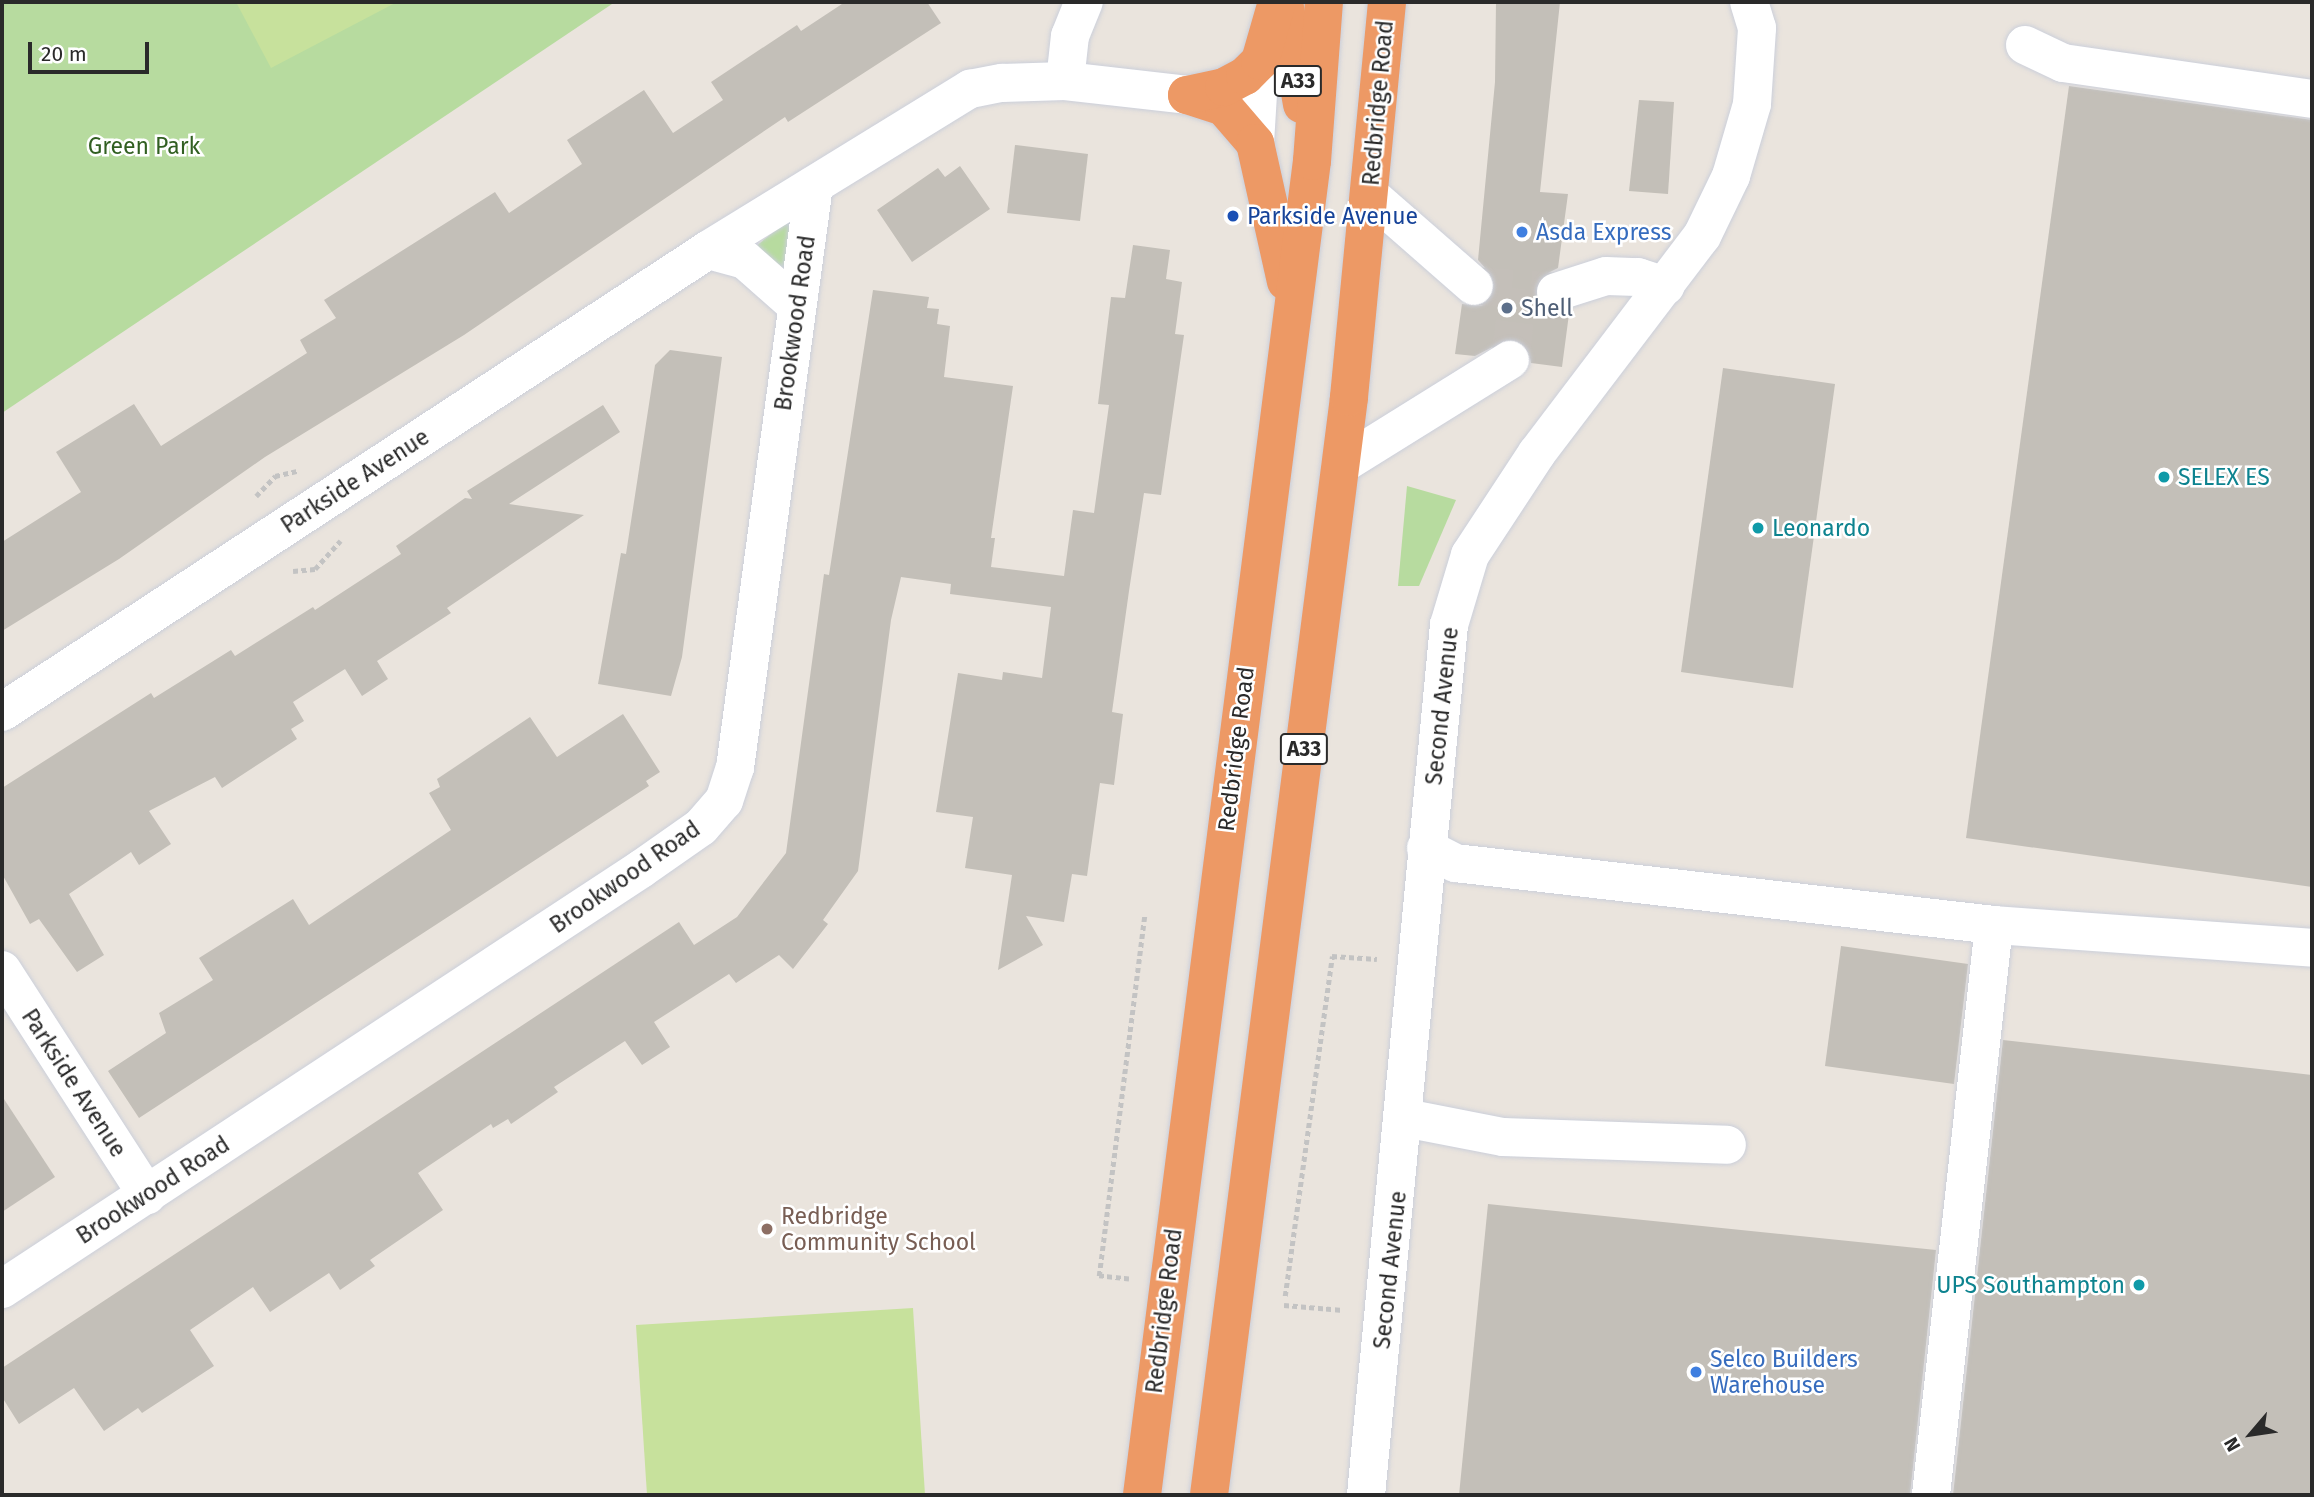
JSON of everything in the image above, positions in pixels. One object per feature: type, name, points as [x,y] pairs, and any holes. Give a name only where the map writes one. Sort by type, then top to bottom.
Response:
[{"type":"highway","points":[[1187,95],[1224,87],[1245,76],[1259,61],[1277,2]]},
{"type":"highway","name":"A33","points":[[1284,2],[1312,161]]},
{"type":"highway","name":"Redbridge Road","points":[[1142,1495],[1312,161],[1324,2]]},
{"type":"highway","name":"Redbridge Road","points":[[1209,1495],[1341,465],[1370,195],[1387,2]]},
{"type":"highway","points":[[1187,95],[1224,107],[1255,143],[1293,315]]},
{"type":"street","points":[[1065,81],[1070,36],[1084,2]]},
{"type":"street","name":"Second Avenue","points":[[1366,1495],[1405,1118],[1426,848],[1449,625],[1471,555],[1537,453],[1702,236],[1731,176],[1749,116],[1757,28],[1749,2]]},
{"type":"street","points":[[2025,45],[2063,63],[2312,99]]},
{"type":"street","points":[[1255,143],[1259,61]]},
{"type":"street","name":"Parkside Avenue","points":[[2,712],[708,250],[970,89],[1065,81],[1187,95]]},
{"type":"street","name":"Brookwood Road","points":[[2,1289],[641,869],[701,827],[724,801],[735,768],[814,185]]},
{"type":"street","points":[[1370,195],[1474,286]]},
{"type":"street","points":[[708,250],[745,260],[796,306]]},
{"type":"street","points":[[1556,292],[1606,276],[1638,277],[1666,286]]},
{"type":"street","points":[[1341,465],[1510,360]]},
{"type":"street","points":[[1426,848],[1455,863],[1994,925],[2312,948]]},
{"type":"street","points":[[1931,1495],[1994,925]]},
{"type":"street","name":"Parkside Avenue","points":[[2,970],[147,1195]]},
{"type":"street","points":[[1405,1118],[1503,1137],[1727,1145]]},
{"type":"path","points":[[1099,1276],[1146,914]]},
{"type":"path","points":[[1286,1296],[1332,956]]},
{"type":"path","points":[[1284,1305],[1385,1314]]},
{"type":"green space","name":"Green Park","points":[[2,2],[615,2],[2,413]]},
{"type":"green space","points":[[236,2],[397,2],[271,68]]},
{"type":"green space","points":[[788,220],[792,221],[784,269],[755,247]]},
{"type":"green space","points":[[1407,486],[1456,500],[1419,586],[1398,586]]},
{"type":"green space","points":[[913,1308],[925,1495],[647,1495],[636,1325]]},
{"type":"building","points":[[845,2],[927,2],[941,23],[788,122],[785,117],[464,335],[265,457],[119,559],[2,631],[2,542],[81,492],[56,452],[134,404],[161,446],[307,353],[300,340],[336,318],[324,300],[495,192],[509,213],[582,164],[567,140],[644,90],[673,133],[723,100],[711,82],[797,25],[801,31]]},
{"type":"building","points":[[1496,2],[1560,2],[1540,192],[1568,194],[1558,268],[1540,277],[1535,288],[1542,309],[1569,314],[1562,367],[1531,363],[1528,348],[1510,338],[1475,356],[1455,354],[1462,304],[1482,306],[1495,290],[1494,278],[1478,260],[1495,82]]},
{"type":"building","name":"SELEX ES","points":[[2069,86],[2312,120],[2312,887],[1966,838]]},
{"type":"building","points":[[1639,100],[1674,102],[1668,194],[1629,191]]},
{"type":"building","points":[[1015,145],[1088,154],[1080,221],[1007,213]]},
{"type":"building","points":[[960,166],[990,209],[912,262],[877,210],[938,168],[945,177]]},
{"type":"building","points":[[1133,245],[1170,250],[1166,279],[1182,282],[1175,334],[1184,335],[1161,495],[1144,493],[1112,712],[1123,714],[1114,785],[1100,783],[1087,876],[1072,874],[1064,922],[1026,916],[1043,945],[998,970],[1012,875],[965,868],[973,817],[936,812],[958,673],[1002,680],[1003,672],[1042,678],[1051,607],[950,594],[951,584],[901,577],[891,620],[858,871],[823,920],[828,924],[793,969],[779,955],[736,983],[729,974],[654,1022],[670,1047],[642,1065],[625,1041],[554,1087],[558,1092],[511,1124],[508,1119],[493,1128],[491,1124],[418,1173],[443,1210],[370,1260],[375,1266],[340,1290],[329,1273],[270,1312],[253,1287],[190,1330],[214,1366],[142,1413],[138,1408],[104,1431],[74,1388],[19,1424],[2,1397],[2,1368],[679,922],[694,945],[737,917],[786,853],[824,574],[829,575],[873,290],[929,297],[927,308],[939,309],[937,324],[950,326],[944,377],[1013,386],[991,538],[995,538],[991,567],[1064,576],[1073,510],[1094,513],[1109,405],[1098,404],[1111,297],[1125,298]]},
{"type":"building","points":[[670,350],[722,357],[682,657],[671,696],[598,684],[621,553],[626,554],[655,365]]},
{"type":"building","name":"Leonardo","points":[[1723,368],[1835,384],[1793,688],[1681,672]]},
{"type":"building","points":[[603,405],[620,432],[509,504],[584,515],[447,608],[451,613],[377,661],[388,679],[362,696],[345,669],[293,702],[304,721],[291,729],[297,739],[222,788],[215,777],[149,811],[171,844],[139,865],[131,852],[69,894],[104,955],[77,972],[39,919],[30,924],[2,874],[2,788],[151,693],[154,698],[231,650],[235,656],[313,607],[315,610],[401,554],[396,546],[465,498],[472,499],[467,491]]},
{"type":"building","points":[[623,714],[660,772],[646,781],[649,786],[139,1118],[108,1071],[166,1033],[159,1013],[213,980],[199,958],[293,899],[309,925],[451,830],[429,793],[440,787],[437,779],[530,717],[557,757]]},
{"type":"building","points":[[1841,946],[1968,964],[1954,1084],[1825,1066]]},
{"type":"building","name":"UPS Southampton","points":[[2003,1040],[2312,1075],[2312,1495],[1953,1495]]},
{"type":"building","points":[[2,1096],[55,1177],[2,1212]]},
{"type":"building","name":"Selco Builders Warehouse","points":[[1488,1204],[1936,1250],[1910,1495],[1459,1495]]},
{"type":"tunnel","points":[[1474,286],[1556,292]]},
{"type":"tunnel","points":[[1510,360],[1519,289]]},
{"type":"place","name":"Parkside Avenue","points":[[1233,216]]},
{"type":"place","name":"Asda Express","points":[[1522,232]]},
{"type":"place","name":"Shell","points":[[1507,308]]},
{"type":"place","name":"SELEX ES","points":[[2164,477]]},
{"type":"place","name":"Leonardo","points":[[1758,528]]},
{"type":"place","name":"Redbridge Community School","points":[[767,1229]]},
{"type":"place","name":"UPS Southampton","points":[[2139,1285]]},
{"type":"place","name":"Selco Builders Warehouse","points":[[1696,1372]]}]
